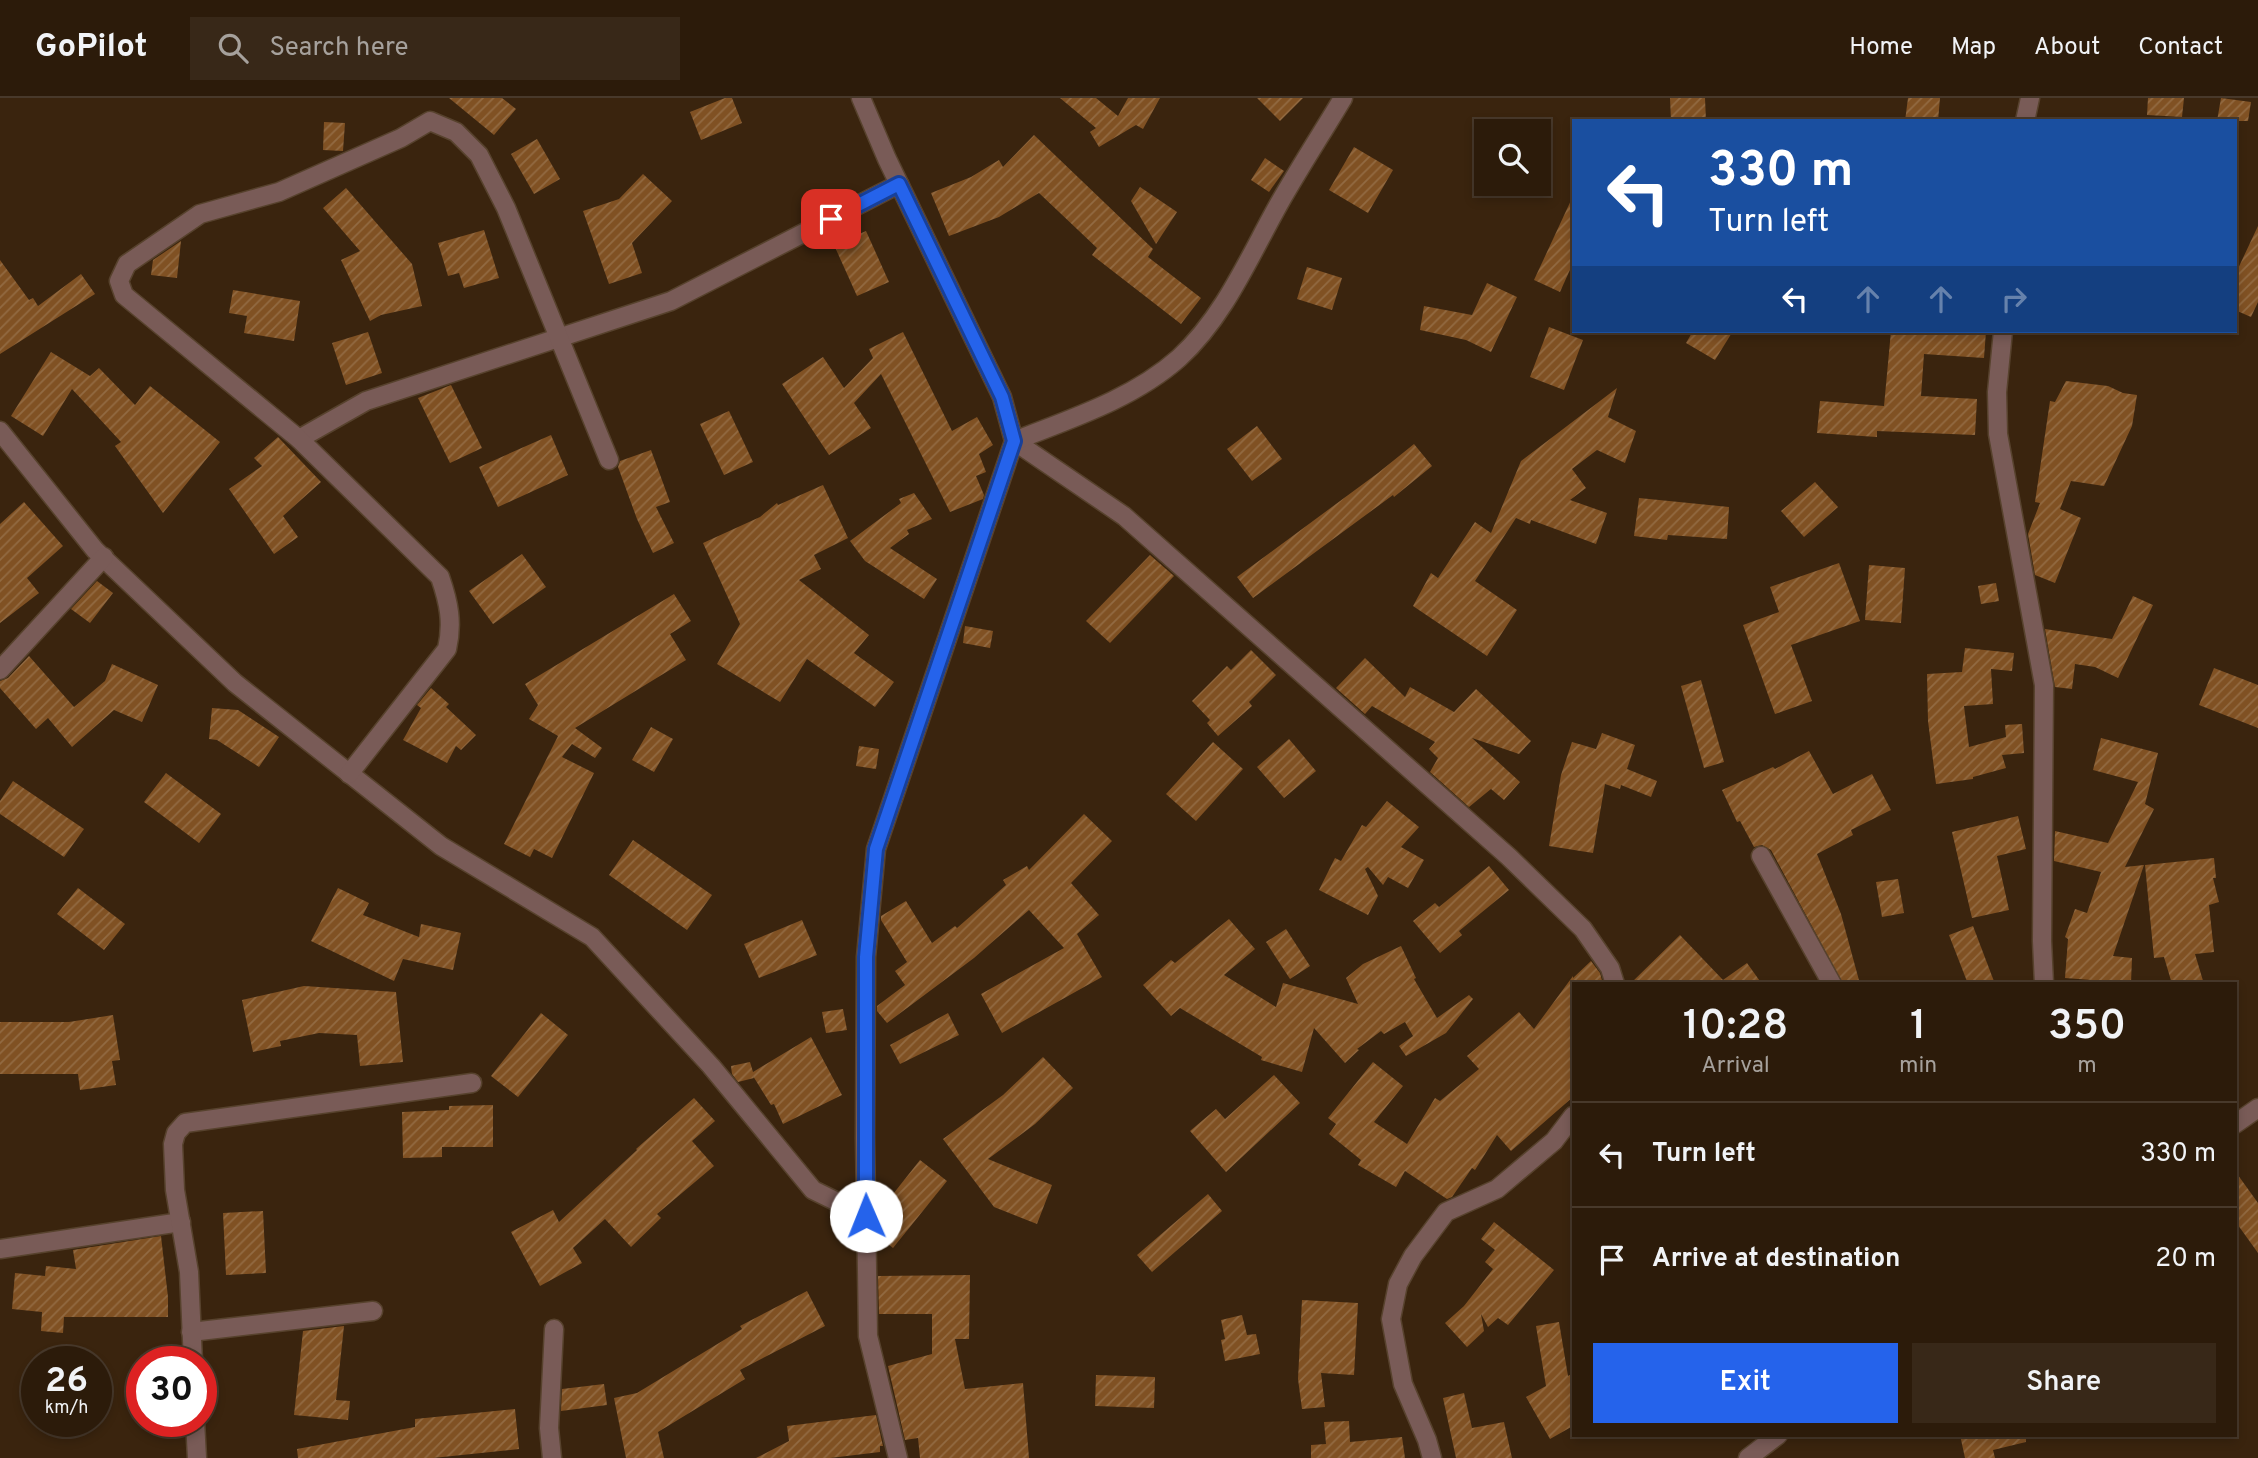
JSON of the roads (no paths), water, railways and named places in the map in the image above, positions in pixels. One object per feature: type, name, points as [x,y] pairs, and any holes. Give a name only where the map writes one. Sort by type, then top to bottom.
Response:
[{"type":"street","points":[[861,98],[899,184],[1002,397],[1014,441],[876,849],[866,957],[868,1336],[898,1458]]},
{"type":"street","points":[[1014,441],[1082,414],[1139,387],[1178,359],[1200,336],[1236,283],[1280,201],[1343,98]]},
{"type":"street","points":[[2025,119],[2030,98]]},
{"type":"street","points":[[349,774],[447,649],[452,631],[449,603],[440,577],[299,439],[124,295],[119,281],[127,264],[200,214],[279,192],[401,138],[430,121],[456,132],[479,155],[506,208],[609,460]]},
{"type":"street","points":[[299,439],[366,401],[671,301],[899,184]]},
{"type":"street","points":[[2003,333],[1997,392],[1998,434],[2045,685],[2044,982]]},
{"type":"street","points":[[0,431],[104,557],[235,683],[441,846],[592,937],[711,1066],[813,1190],[866,1216]]},
{"type":"street","points":[[1014,441],[1124,516],[1509,857],[1583,929],[1610,968],[1614,982]]},
{"type":"street","points":[[0,670],[104,557]]},
{"type":"street","points":[[1761,856],[1831,982]]},
{"type":"street","points":[[192,1346],[189,1272],[175,1190],[173,1144],[176,1133],[185,1123],[472,1083]]},
{"type":"street","points":[[2237,1123],[2258,1108]]},
{"type":"street","points":[[1432,1458],[1403,1384],[1391,1319],[1398,1284],[1413,1256],[1446,1212],[1497,1189],[1554,1141],[1572,1117]]},
{"type":"street","points":[[0,1249],[181,1222]]},
{"type":"street","points":[[191,1332],[373,1311]]},
{"type":"street","points":[[552,1458],[549,1428],[554,1329]]},
{"type":"street","points":[[196,1437],[197,1458]]},
{"type":"street","points":[[1748,1458],[1776,1437]]}]
